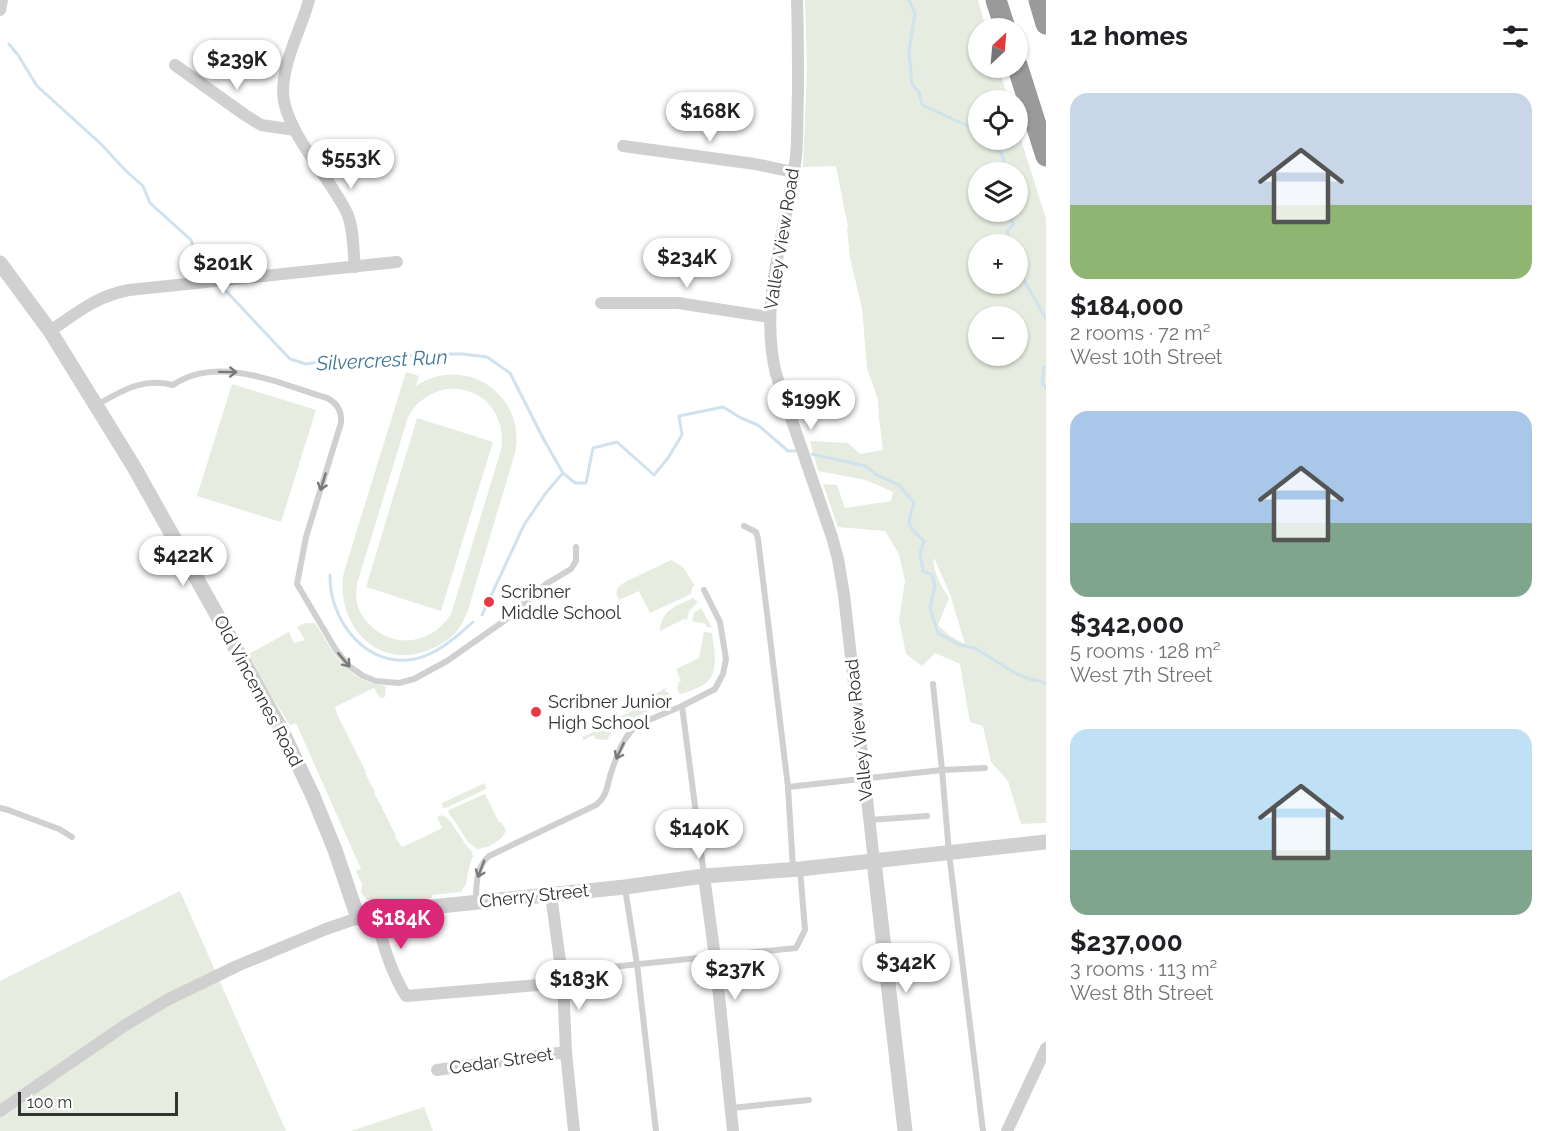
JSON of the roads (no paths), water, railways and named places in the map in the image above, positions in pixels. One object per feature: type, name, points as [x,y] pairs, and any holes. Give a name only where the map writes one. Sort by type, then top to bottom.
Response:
[{"type":"highway","points":[[996,0],[1002,18]]},
{"type":"highway","points":[[1040,0],[1046,24]]},
{"type":"highway","points":[[1021,78],[1046,156]]},
{"type":"street","points":[[0,10],[2,0]]},
{"type":"street","points":[[309,0],[291,51],[284,85],[284,104],[290,122],[348,215],[355,267]]},
{"type":"street","name":"Valley View Road","points":[[797,0],[797,139],[790,194],[773,278],[769,317],[770,347],[776,374],[828,523],[838,559],[874,861]]},
{"type":"street","points":[[175,65],[261,125],[295,130]]},
{"type":"street","points":[[623,146],[793,172]]},
{"type":"street","points":[[50,331],[94,301],[120,291],[397,262]]},
{"type":"street","name":"Old Vincennes Road","points":[[0,263],[50,331],[134,466],[281,729],[336,850],[357,918]]},
{"type":"street","points":[[601,303],[678,303],[769,317]]},
{"type":"street","name":"Cherry Street","points":[[0,1111],[123,1026],[167,1000],[237,966],[357,918],[411,909],[624,887],[704,876],[796,869],[1046,842]]},
{"type":"street","points":[[874,861],[905,1131]]},
{"type":"street","points":[[704,876],[733,1131]]},
{"type":"street","points":[[551,895],[562,977],[566,1052],[574,1131]]},
{"type":"street","points":[[375,914],[385,951],[406,996],[562,977]]},
{"type":"street","points":[[1007,1131],[1046,1048]]},
{"type":"street","name":"Cedar Street","points":[[437,1070],[566,1052]]},
{"type":"lane","points":[[97,405],[131,386],[154,382],[172,385],[183,378],[222,372],[243,373],[327,398],[333,402],[341,416],[340,428],[306,537],[297,581],[336,650],[349,666],[363,676],[376,681],[399,683],[414,679],[447,661],[504,621],[546,584],[571,569],[576,561],[576,546]]},
{"type":"lane","points":[[562,977],[637,964],[796,948],[805,930],[758,539],[756,532],[744,526]]},
{"type":"lane","points":[[476,902],[478,876],[489,856],[603,800],[618,754],[637,725],[715,689],[723,674],[726,659],[720,622],[704,590]]},
{"type":"lane","points":[[933,684],[950,853],[983,1131]]},
{"type":"lane","points":[[682,706],[704,876]]},
{"type":"lane","points":[[788,787],[942,770],[985,768]]},
{"type":"lane","points":[[0,808],[59,829],[72,837]]},
{"type":"lane","points":[[869,820],[927,816]]},
{"type":"lane","points":[[624,887],[637,964],[656,1131]]},
{"type":"lane","points":[[731,1108],[809,1100]]},
{"type":"waterway","points":[[909,0],[915,13],[909,51],[912,84],[919,92],[922,105],[968,126]]},
{"type":"waterway","name":"Silvercrest Run","points":[[9,44],[37,86],[143,186],[150,203],[191,240],[197,258],[211,272]]},
{"type":"waterway","points":[[997,150],[1001,152],[1004,162]]},
{"type":"waterway","points":[[1008,234],[1007,231],[1014,224],[1012,222]]},
{"type":"waterway","points":[[1028,287],[1046,319]]},
{"type":"waterway","name":"Silvercrest Run","points":[[226,291],[290,359],[306,364],[428,354],[487,357],[510,373],[563,473],[575,483],[586,483],[593,448],[617,442],[654,475],[682,435],[679,416],[723,407],[758,425],[788,451],[795,451]]},
{"type":"waterway","points":[[1046,366],[1042,383],[1046,388]]},
{"type":"waterway","name":"Silvercrest Run","points":[[812,454],[865,466],[877,475],[899,485],[914,503],[909,520],[911,528],[924,541],[920,553],[923,571],[932,575],[935,586],[930,608],[938,633],[960,645],[975,648],[1015,673],[1046,684]]},
{"type":"waterway","points":[[482,615],[524,525],[562,474]]},
{"type":"waterway","points":[[330,575],[331,592],[344,624],[366,649],[381,656],[397,660],[423,657],[446,644],[473,622]]},
{"type":"place","name":"Scribner Middle School","points":[[489,602]]},
{"type":"place","name":"Scribner Junior High School","points":[[536,712]]}]
